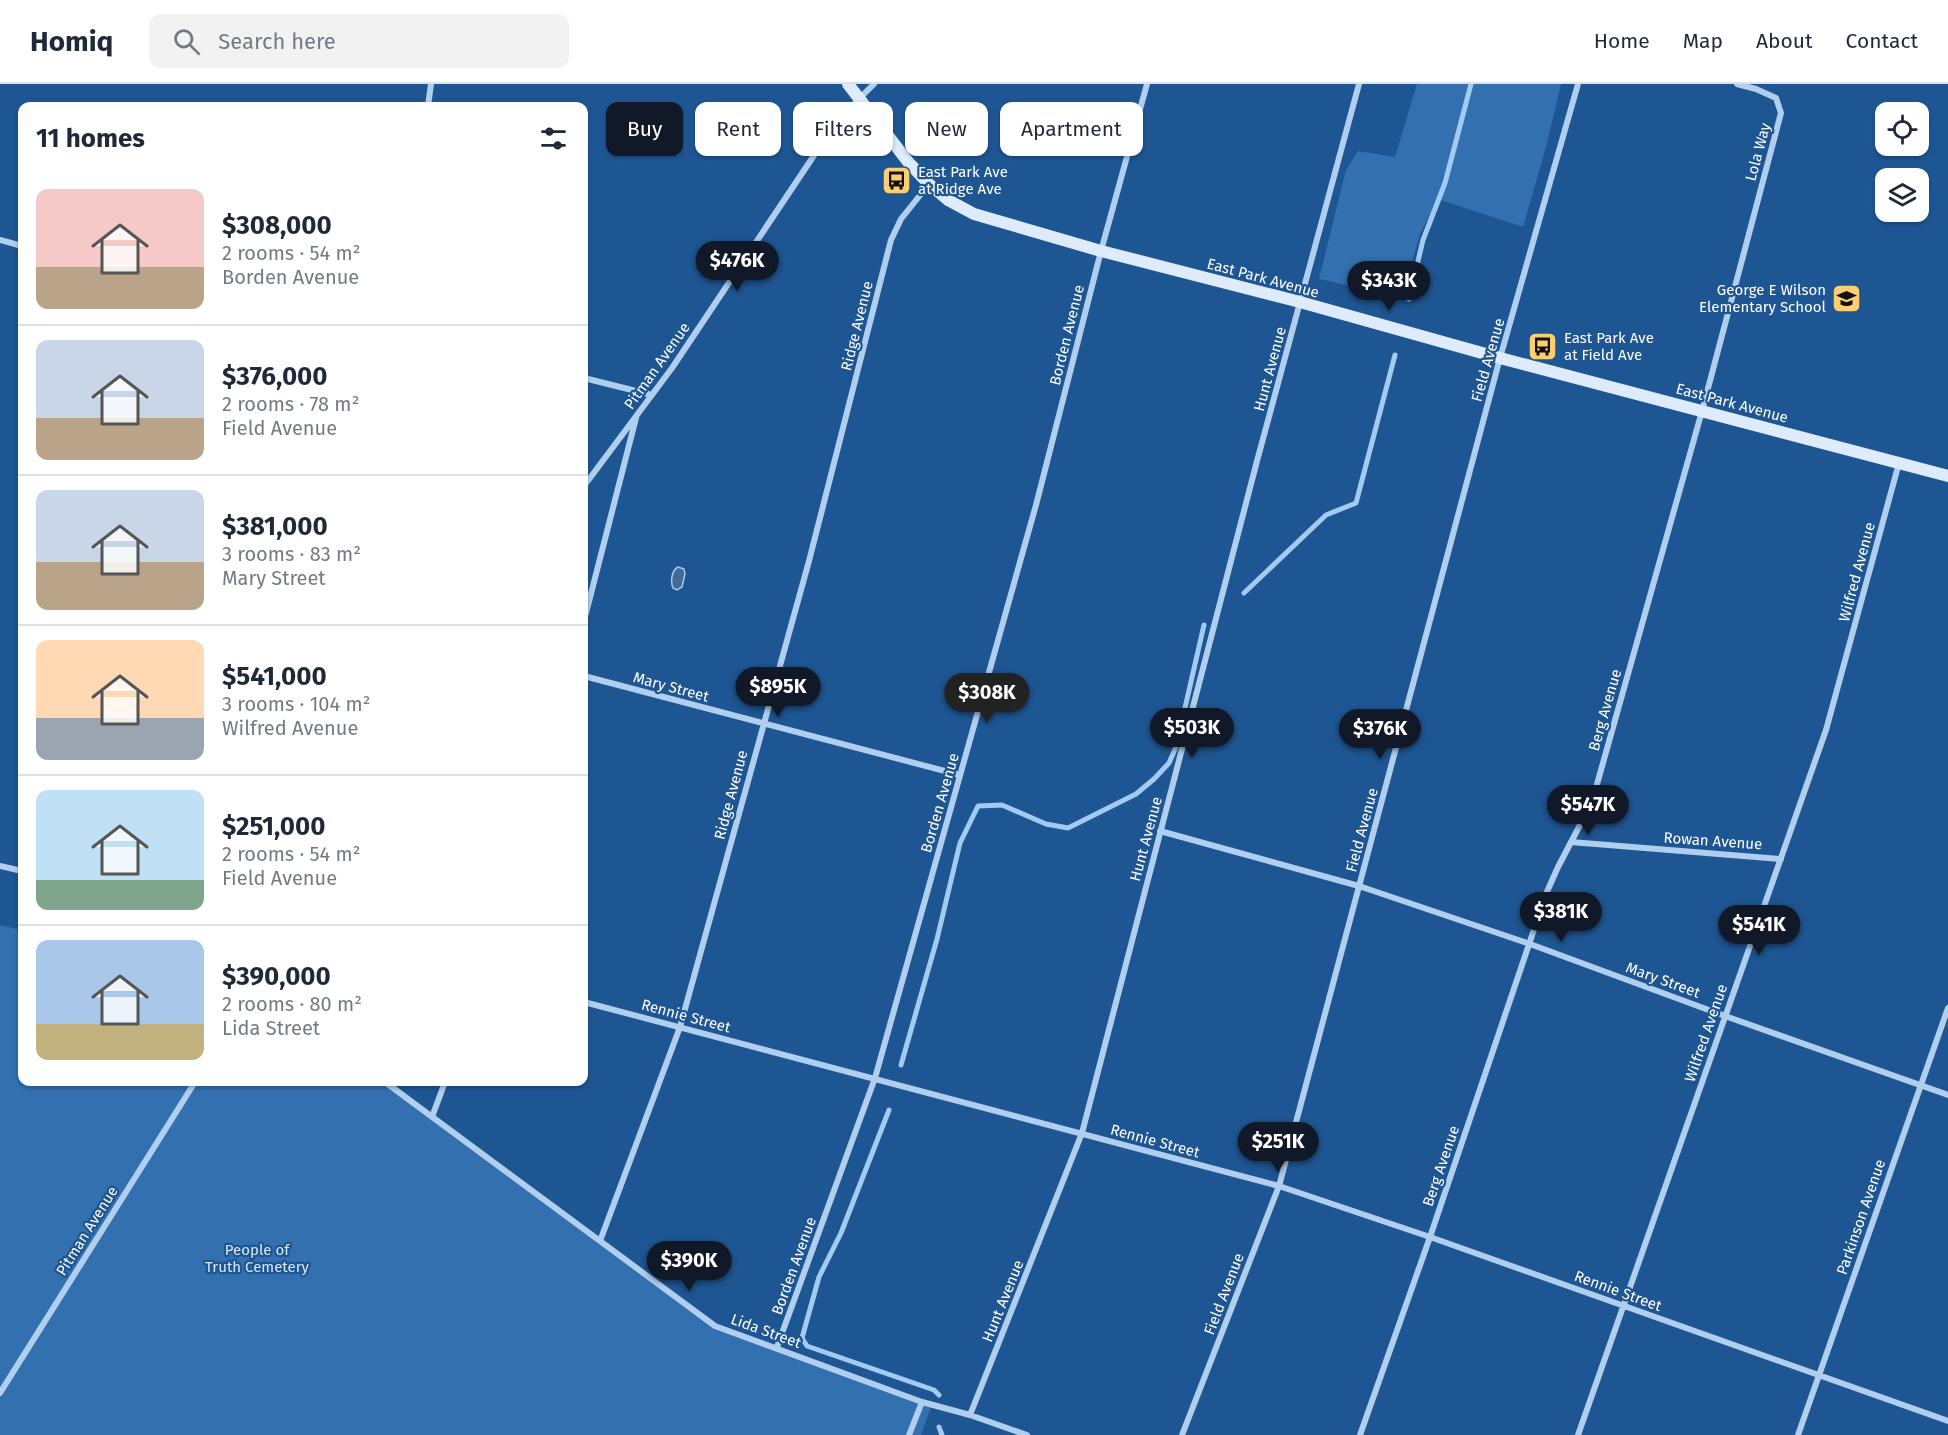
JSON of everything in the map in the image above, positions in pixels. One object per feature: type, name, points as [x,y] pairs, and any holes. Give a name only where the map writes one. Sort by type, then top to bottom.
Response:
[{"type":"street","points":[[429,102],[431,84]]},
{"type":"street","name":"East Park Avenue","points":[[848,84],[909,163],[929,184],[948,200],[974,214],[1101,251],[1300,302],[1500,358],[1948,476]]},
{"type":"street","name":"Pitman Avenue","points":[[588,481],[672,368],[837,121],[874,84]]},
{"type":"street","name":"Borden Avenue","points":[[777,1347],[875,1078],[1036,505],[1101,251],[1148,84]]},
{"type":"street","name":"Hunt Avenue","points":[[970,1415],[1082,1133],[1359,84]]},
{"type":"street","name":"Field Avenue","points":[[1182,1435],[1279,1186],[1500,358],[1578,84]]},
{"type":"street","name":"Lola Way","points":[[1737,84],[1776,98],[1781,113],[1754,217]]},
{"type":"street","name":"Ridge Avenue","points":[[600,1241],[680,1027],[809,561],[891,240],[901,219],[929,184]]},
{"type":"street","name":"Berg Avenue","points":[[1360,1435],[1430,1237],[1546,894],[1592,802],[1754,217]]},
{"type":"street","points":[[0,240],[18,245]]},
{"type":"street","points":[[588,379],[652,395]]},
{"type":"street","points":[[588,606],[638,414]]},
{"type":"street","name":"Wilfred Avenue","points":[[1578,1435],[1827,730],[1899,463]]},
{"type":"street","name":"Mary Street","points":[[588,677],[960,776]]},
{"type":"street","name":"Mary Street","points":[[1160,831],[1359,886],[1530,944],[1948,1095]]},
{"type":"street","name":"Rowan Avenue","points":[[1571,842],[1781,859]]},
{"type":"street","points":[[0,866],[18,870]]},
{"type":"street","name":"Rennie Street","points":[[588,1003],[1279,1186],[1430,1237],[1948,1421]]},
{"type":"street","name":"Parkinson Avenue","points":[[1798,1435],[1948,1008]]},
{"type":"street","name":"Pitman Avenue","points":[[0,1392],[192,1086]]},
{"type":"street","name":"Lida Street","points":[[390,1086],[714,1326],[777,1347],[922,1402],[970,1415],[1027,1435]]},
{"type":"street","points":[[432,1117],[444,1086]]},
{"type":"street","points":[[909,1435],[922,1402]]},
{"type":"green space","points":[[1417,84],[1561,84],[1523,227],[1438,199],[1420,234],[1402,297],[1319,279],[1346,170],[1358,151],[1395,157]]},
{"type":"green space","name":"People of Truth Cemetery","points":[[0,925],[18,929],[18,1086],[390,1086],[702,1320],[932,1404],[921,1435],[0,1435]]},
{"type":"shaded area","points":[[678,567],[684,569],[685,574],[682,587],[677,590],[673,588],[672,579]]},
{"type":"waterway","points":[[1409,299],[1423,240],[1445,183],[1471,84]]},
{"type":"waterway","points":[[1244,593],[1326,515],[1356,503],[1395,355]]},
{"type":"waterway","points":[[901,1065],[937,939],[960,843],[978,806],[1002,805],[1046,824],[1068,828],[1136,794],[1169,763],[1176,747],[1204,625]]},
{"type":"waterway","points":[[889,1110],[841,1233],[819,1277],[802,1338],[807,1346],[934,1390],[939,1395]]},
{"type":"waterway","points":[[939,1427],[942,1435]]},
{"type":"place","name":"East Park Ave at Ridge Ave","points":[[897,181]]},
{"type":"place","name":"George E Wilson Elementary School","points":[[1847,299]]},
{"type":"place","name":"East Park Ave at Field Ave","points":[[1543,347]]}]
